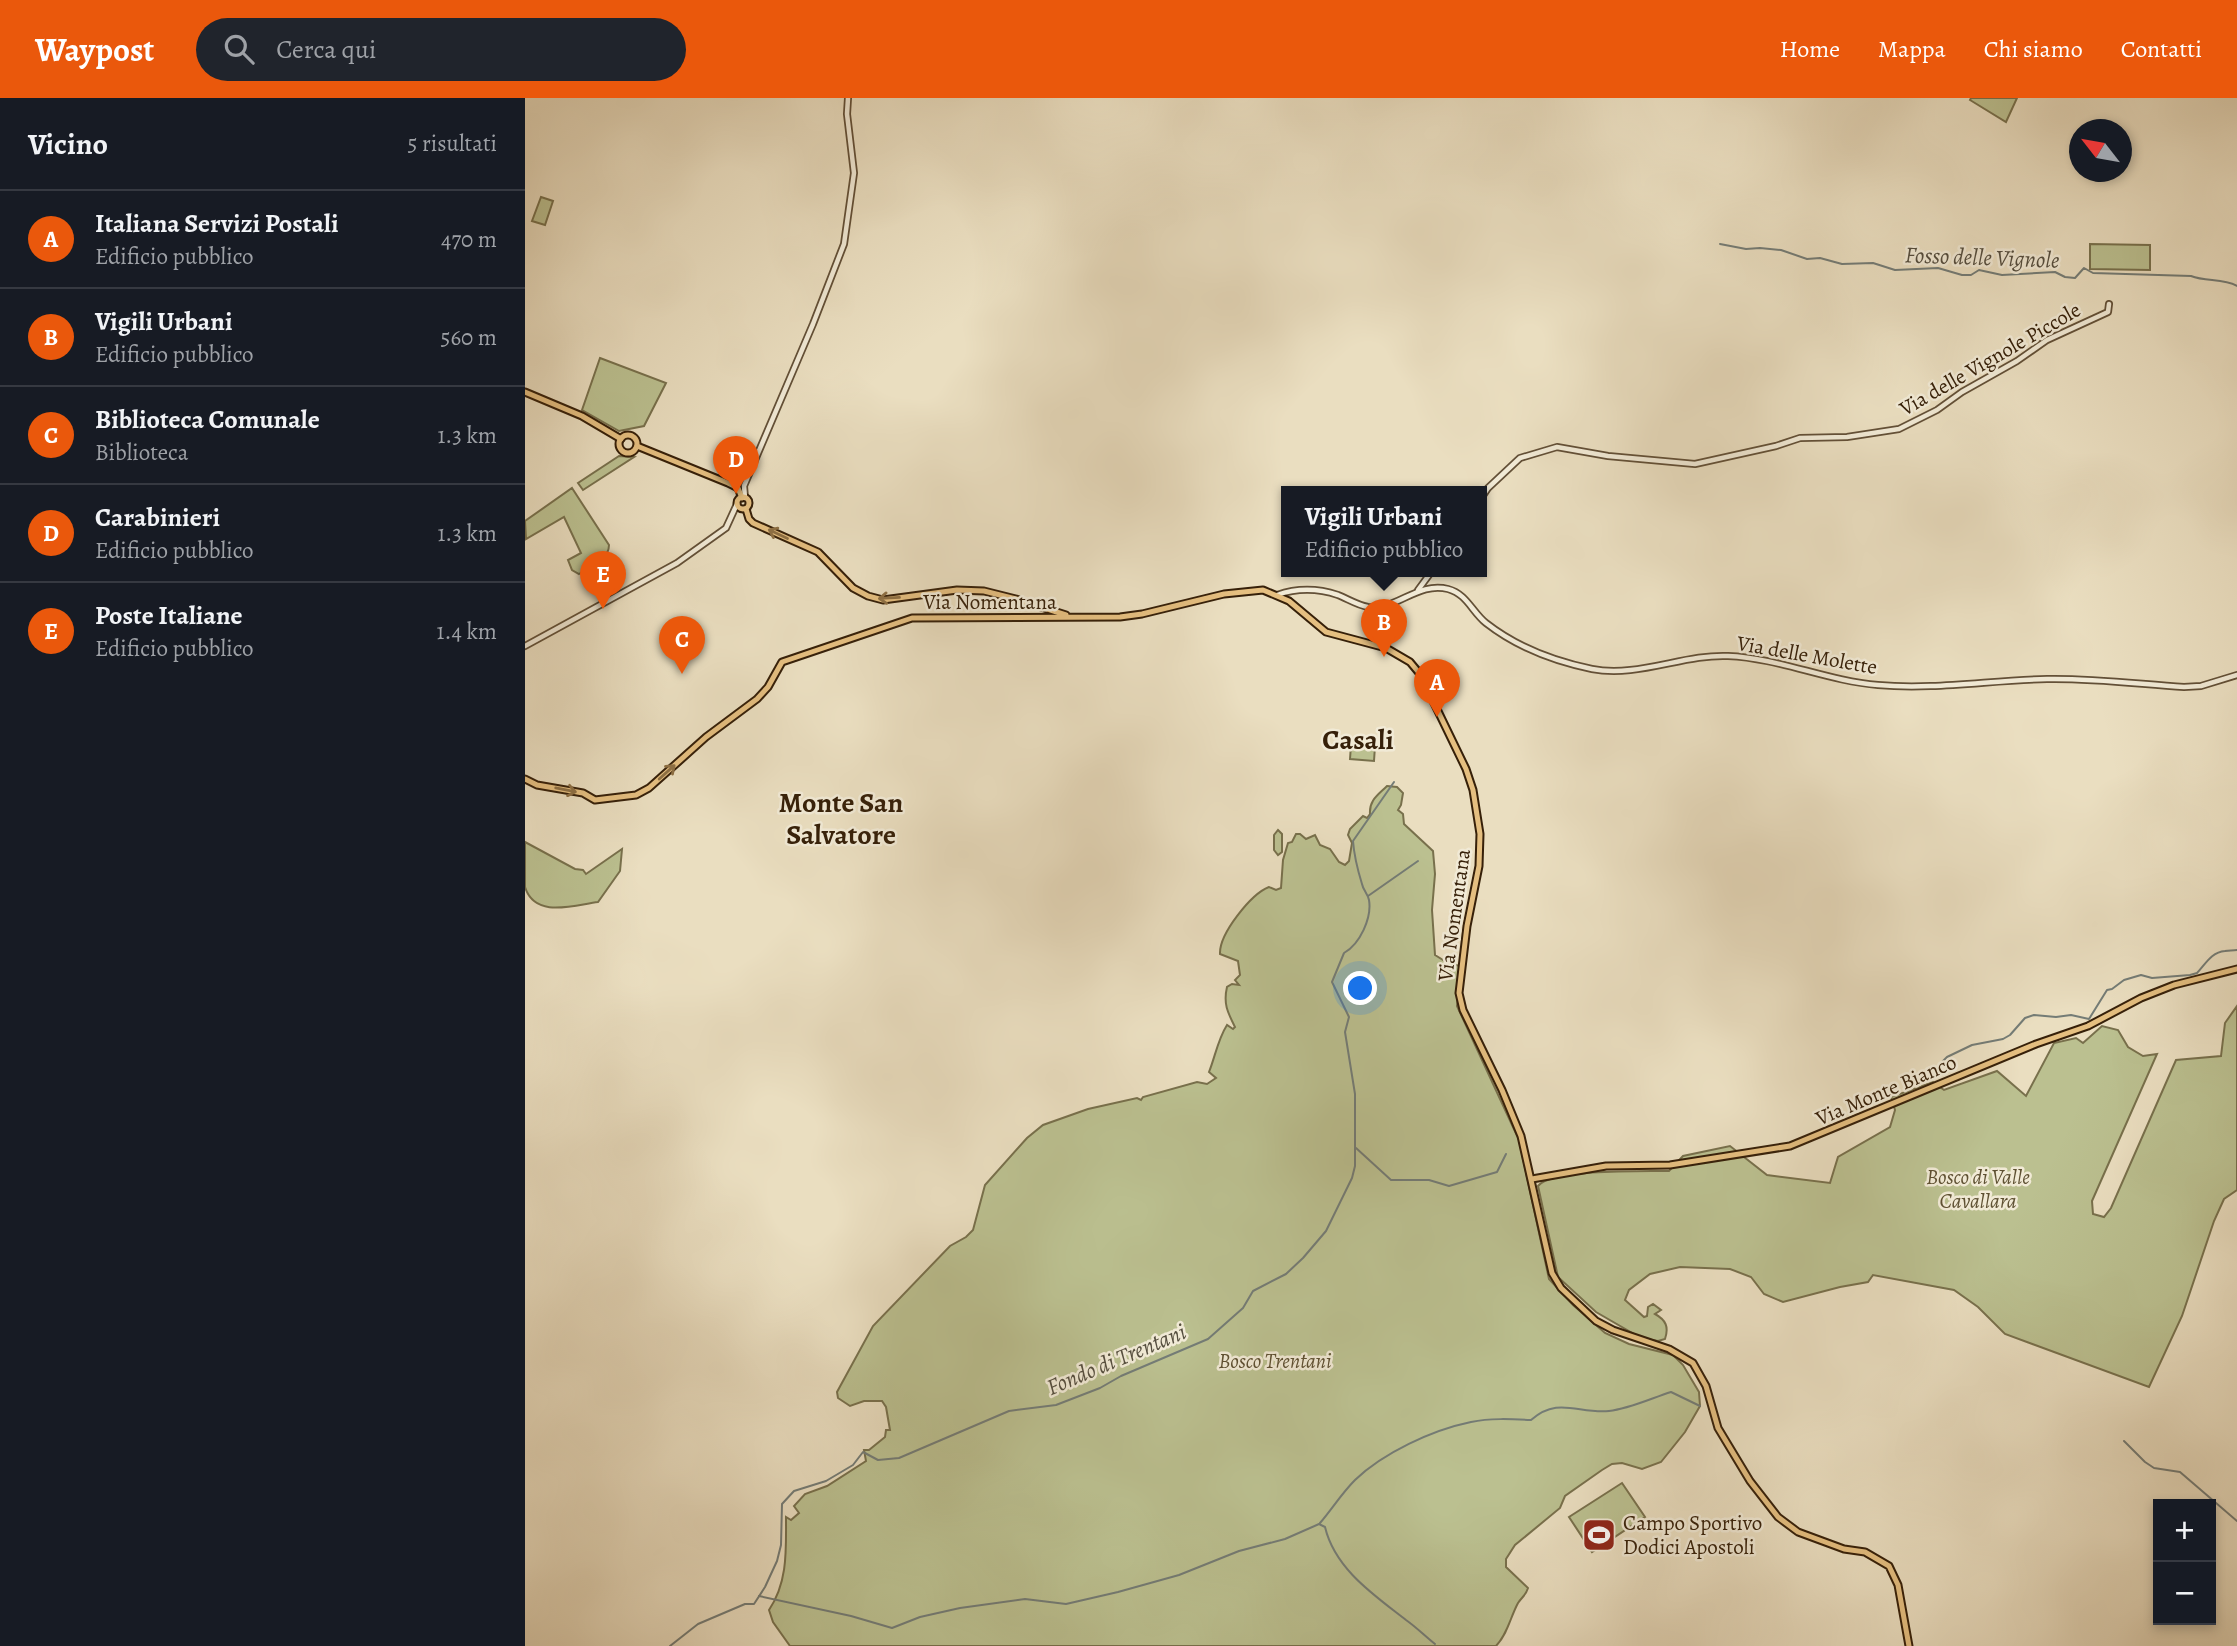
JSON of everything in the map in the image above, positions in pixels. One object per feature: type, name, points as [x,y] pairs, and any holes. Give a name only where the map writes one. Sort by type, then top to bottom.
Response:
[{"type":"main road","points":[[525,392],[582,416],[621,439]]},
{"type":"main road","points":[[625,435],[633,436],[637,446],[632,452],[624,452],[619,446],[625,435]]},
{"type":"main road","points":[[637,446],[728,483],[740,490],[743,498],[749,502],[745,509]]},
{"type":"main road","points":[[743,498],[737,504],[739,508],[745,509]]},
{"type":"main road","points":[[745,509],[753,523],[818,552],[853,588],[876,599],[957,590],[984,591],[1016,598],[1075,618]]},
{"type":"main road","name":"Via Nomentana","points":[[525,779],[537,785],[583,793],[595,800],[636,795],[649,788],[706,737],[757,699],[768,687],[782,662],[822,651],[912,618],[1075,618],[1142,614],[1249,590],[1263,590],[1294,606],[1326,632],[1386,648],[1410,662],[1420,674],[1457,748],[1473,790],[1481,834],[1479,866],[1467,926],[1459,998],[1515,1121],[1532,1179],[1549,1263],[1561,1288],[1604,1326],[1669,1349],[1693,1363],[1706,1386],[1718,1427],[1750,1481],[1774,1514],[1798,1532],[1844,1549],[1870,1554],[1891,1568],[1898,1585],[1909,1646]]},
{"type":"main road","name":"Via Monte Bianco","points":[[1532,1179],[1606,1166],[1670,1166],[1790,1146],[2041,1042],[2088,1026],[2174,985],[2237,970]]},
{"type":"street","points":[[743,498],[744,486],[829,285],[845,240],[854,169],[847,114],[848,98]]},
{"type":"street","name":"Via delle Vignole Piccole","points":[[1487,490],[1520,458],[1557,447],[1608,456],[1695,464],[1800,438],[1847,436],[1903,428],[1937,411],[1962,392],[2047,340],[2108,312],[2109,304]]},
{"type":"street","points":[[525,646],[677,563],[726,528],[737,504]]},
{"type":"street","points":[[1417,590],[1427,577]]},
{"type":"street","name":"Via delle Molette","points":[[1276,595],[1294,590],[1319,590],[1375,608],[1390,604],[1417,590],[1438,587],[1458,592],[1481,619],[1512,642],[1542,656],[1596,670],[1634,669],[1730,656],[1839,680],[1899,687],[2077,678],[2191,687],[2237,675]]},
{"type":"green space","points":[[2017,98],[2006,122],[1970,100]]},
{"type":"green space","points":[[541,197],[553,201],[545,225],[532,221]]},
{"type":"green space","points":[[2090,244],[2150,245],[2150,270],[2090,269]]},
{"type":"green space","points":[[600,358],[666,383],[644,426],[619,431],[582,410]]},
{"type":"green space","points":[[619,456],[634,457],[583,490],[578,483]]},
{"type":"green space","points":[[572,488],[609,545],[603,559],[579,574],[572,570],[568,560],[581,553],[564,517],[526,539],[525,521]]},
{"type":"green space","points":[[1351,745],[1375,746],[1374,761],[1350,759]]},
{"type":"green space","name":"Bosco Trentani","points":[[1387,786],[1397,787],[1403,793],[1398,810],[1403,814],[1404,824],[1433,851],[1435,874],[1432,910],[1435,955],[1460,966],[1457,1006],[1519,1140],[1549,1279],[1605,1333],[1629,1344],[1673,1355],[1683,1365],[1699,1392],[1700,1406],[1685,1432],[1661,1462],[1642,1469],[1622,1463],[1612,1464],[1602,1470],[1565,1496],[1560,1508],[1515,1545],[1506,1559],[1506,1567],[1528,1588],[1496,1646],[790,1646],[773,1622],[769,1610],[783,1577],[786,1517],[791,1520],[799,1513],[794,1506],[805,1494],[827,1486],[866,1461],[864,1450],[869,1450],[885,1437],[886,1430],[890,1430],[886,1407],[882,1401],[864,1401],[850,1406],[838,1398],[837,1392],[873,1326],[950,1246],[973,1230],[985,1185],[1027,1138],[1043,1125],[1088,1109],[1137,1098],[1141,1100],[1143,1097],[1197,1082],[1207,1084],[1216,1078],[1209,1072],[1219,1042],[1227,1025],[1233,1029],[1235,1027],[1226,1003],[1227,987],[1232,984],[1239,985],[1235,980],[1240,975],[1238,961],[1220,954],[1230,926],[1245,906],[1262,891],[1269,887],[1276,890],[1281,888],[1283,860],[1288,843],[1292,842],[1296,834],[1306,839],[1315,835],[1320,845],[1330,849],[1339,862],[1345,865],[1349,861],[1352,843],[1348,835],[1350,829],[1363,816],[1367,818],[1373,801]]},
{"type":"green space","points":[[1278,830],[1282,834],[1282,852],[1278,855],[1274,850],[1274,835]]},
{"type":"green space","points":[[525,842],[575,869],[583,870],[586,874],[622,849],[620,871],[598,902],[546,907],[530,897],[525,887]]},
{"type":"green space","name":"Bosco di Valle Cavallara","points":[[2237,1006],[2237,1190],[2224,1199],[2214,1221],[2182,1316],[2149,1387],[2005,1334],[1978,1307],[1954,1290],[1873,1275],[1868,1282],[1783,1302],[1764,1294],[1751,1277],[1730,1269],[1680,1267],[1650,1274],[1629,1290],[1625,1300],[1644,1317],[1647,1316],[1648,1307],[1653,1304],[1661,1310],[1655,1314],[1664,1321],[1667,1331],[1665,1339],[1658,1341],[1641,1338],[1596,1312],[1558,1277],[1538,1186],[1547,1180],[1599,1172],[1669,1171],[1683,1156],[1730,1146],[1767,1175],[1830,1183],[1838,1157],[1890,1127],[1895,1110],[1891,1097],[1933,1082],[1944,1090],[1997,1071],[2026,1096],[2054,1043],[2076,1038],[2083,1043],[2102,1026],[2118,1030],[2128,1047],[2143,1056],[2157,1054],[2092,1201],[2093,1214],[2104,1217],[2111,1208],[2176,1060],[2221,1056],[2225,1023]]},
{"type":"green space","name":"Campo Sportivo Dodici Apostoli","points":[[1622,1483],[1645,1517],[1592,1552],[1569,1517]]},
{"type":"waterway","name":"Fosso delle Vignole","points":[[1720,244],[1746,249],[1781,250],[1807,259],[1820,258],[1842,264],[1873,263],[1895,270],[1938,268],[1962,275],[1971,275],[1979,270],[2002,275],[2055,272],[2075,278],[2084,268],[2093,273],[2191,276],[2237,286]]},
{"type":"waterway","name":"Fondo di Trentani","points":[[670,1646],[698,1624],[745,1604],[754,1604],[777,1561],[781,1545],[782,1504],[794,1491],[826,1481],[853,1465],[863,1452],[878,1460],[899,1458],[1009,1411],[1056,1405],[1208,1339],[1243,1308],[1253,1291],[1286,1274],[1326,1231],[1352,1178],[1355,1166],[1355,1094],[1345,1032],[1349,1017],[1332,982],[1344,953],[1360,937],[1369,915],[1369,900],[1359,874],[1353,841],[1394,782]]},
{"type":"waterway","points":[[1368,896],[1418,861]]},
{"type":"waterway","points":[[1941,1063],[1947,1057],[1972,1045],[2003,1039],[2025,1018],[2034,1015],[2071,1015],[2089,1019],[2107,990],[2124,980],[2141,975],[2152,978],[2190,975],[2197,973],[2216,954],[2237,950]]},
{"type":"waterway","points":[[1356,1148],[1391,1180],[1429,1180],[1449,1186],[1497,1172],[1506,1154]]},
{"type":"waterway","points":[[1320,1523],[1366,1470],[1409,1444],[1456,1426],[1486,1420],[1531,1420],[1541,1413],[1559,1407],[1617,1410],[1671,1392],[1700,1406]]},
{"type":"waterway","points":[[2124,1441],[2154,1468],[2180,1472],[2237,1521]]},
{"type":"waterway","points":[[759,1596],[892,1628],[920,1617],[960,1608],[1025,1599],[1066,1604],[1118,1592],[1179,1575],[1239,1551],[1285,1539],[1319,1524],[1325,1527],[1337,1556],[1357,1580],[1435,1644]]},
{"type":"place","name":"Carabinieri","points":[[736,494]]},
{"type":"place","name":"Poste Italiane","points":[[603,609]]},
{"type":"place","name":"Vigili Urbani","points":[[1384,657]]},
{"type":"place","name":"Biblioteca Comunale","points":[[682,674]]},
{"type":"place","name":"Italiana Servizi Postali","points":[[1437,717]]},
{"type":"place","name":"Campo Sportivo Dodici Apostoli","points":[[1599,1535]]},
{"type":"district","name":"Casali","points":[[1358,739]]},
{"type":"district","name":"Monte San Salvatore","points":[[841,818]]}]
